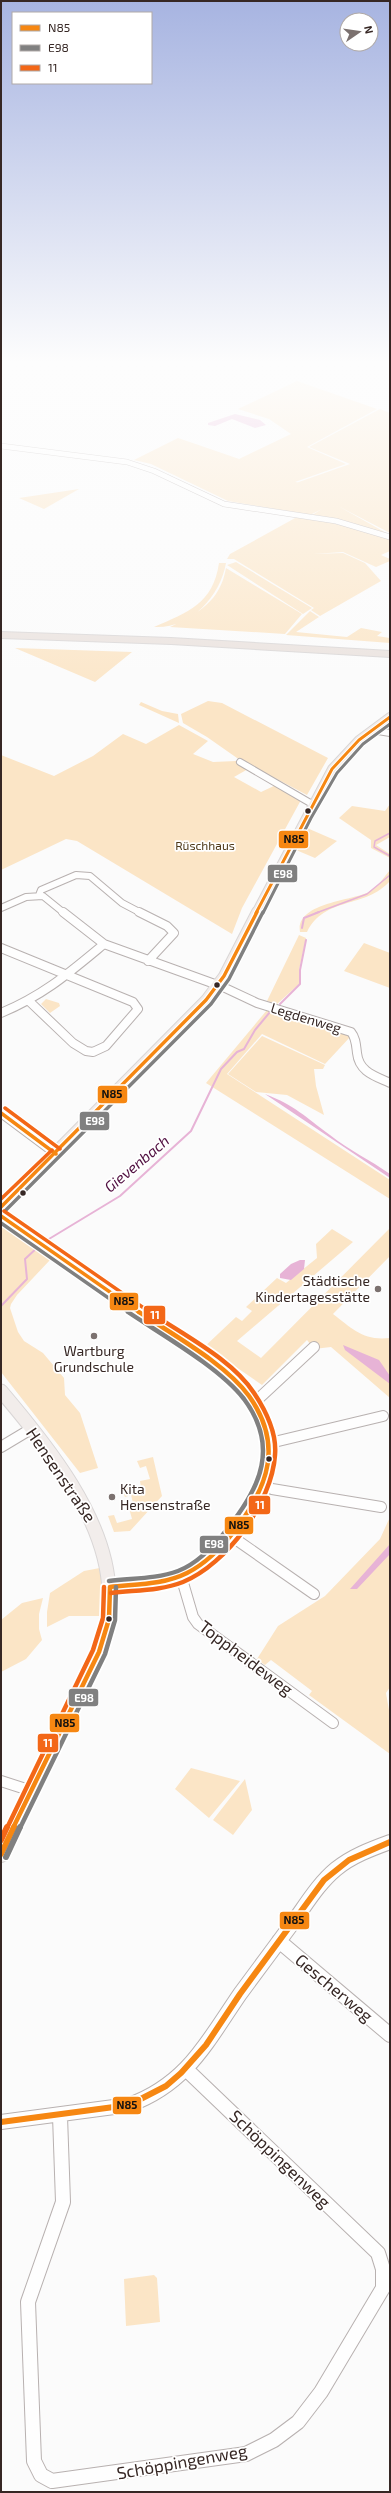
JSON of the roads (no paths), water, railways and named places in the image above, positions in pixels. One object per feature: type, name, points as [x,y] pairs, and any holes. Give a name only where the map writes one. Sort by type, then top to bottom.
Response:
[{"type":"highway","points":[[1,630],[172,636],[390,649]]},
{"type":"highway","points":[[1,635],[172,641],[390,654]]},
{"type":"main road","points":[[1,1207],[56,1154],[186,1023],[218,985],[312,804],[338,760],[372,730],[390,717]]},
{"type":"main road","name":"Hensenstraße","points":[[1,1391],[31,1429],[73,1488],[94,1523],[105,1555],[110,1586],[108,1619],[99,1652],[1,1854]]},
{"type":"street","points":[[166,477],[201,495],[224,504],[336,521],[390,537]]},
{"type":"street","points":[[372,730],[390,733]]},
{"type":"street","points":[[240,762],[312,804]]},
{"type":"street","points":[[1,908],[26,897],[39,895],[41,890],[76,875],[90,876],[122,903],[167,926],[174,933],[148,960]]},
{"type":"street","name":"Legdenweg","points":[[39,895],[47,898],[104,944],[218,985],[280,1010],[351,1032],[356,1039],[360,1066],[367,1072],[390,1084]]},
{"type":"street","points":[[1,1014],[29,1001],[67,974],[104,944]]},
{"type":"street","points":[[1,948],[67,974],[137,1005],[138,1011],[106,1046],[93,1052],[79,1047],[29,1001]]},
{"type":"street","points":[[1,1113],[56,1154]]},
{"type":"street","points":[[1,1216],[232,1376],[256,1401],[264,1418],[270,1443],[270,1459],[265,1485],[250,1510],[231,1536],[208,1559],[181,1576],[110,1586]]},
{"type":"street","points":[[256,1401],[314,1347]]},
{"type":"street","points":[[270,1443],[383,1416]]},
{"type":"street","points":[[1,1447],[31,1429]]},
{"type":"street","points":[[265,1485],[272,1489],[381,1507]]},
{"type":"street","points":[[231,1536],[308,1588],[314,1594]]},
{"type":"street","name":"Toppheideweg","points":[[181,1576],[193,1617],[198,1624],[333,1723]]},
{"type":"street","points":[[1,1781],[32,1792]]},
{"type":"street","points":[[1,2122],[60,2116],[140,2102],[162,2092],[188,2071],[279,1941],[317,1889],[335,1869],[357,1856],[390,1842]]},
{"type":"street","name":"Gescherweg","points":[[279,1941],[390,2035]]},
{"type":"street","name":"Schöppingenweg","points":[[60,2116],[63,2202],[32,2286],[28,2302],[34,2461],[41,2475],[52,2481],[246,2454],[274,2440],[298,2422],[321,2392],[383,2288],[383,2269],[378,2253],[188,2071]]},
{"type":"waterway","name":"Gievenbach","points":[[390,833],[375,841],[374,847],[390,856]]},
{"type":"waterway","name":"Gievenbach","points":[[316,913],[367,894],[390,875]]},
{"type":"waterway","name":"Gievenbach","points":[[302,928],[304,918],[319,912]]},
{"type":"waterway","name":"Gievenbach","points":[[280,1004],[300,984],[300,970],[306,940]]},
{"type":"waterway","name":"Gievenbach","points":[[44,1242],[120,1196],[191,1131],[221,1069],[237,1052],[244,1049],[255,1030],[270,1012]]},
{"type":"waterway","name":"Gievenbach","points":[[1,1306],[27,1279],[25,1259],[39,1246]]},
{"type":"place","name":"Städtische Kindertagesstätte","points":[[378,1289]]},
{"type":"place","name":"Wartburg Grundschule","points":[[94,1336]]},
{"type":"place","name":"Kita Hensenstraße","points":[[112,1497]]},
{"type":"park label","name":"Rüschhaus","points":[[205,846]]}]
